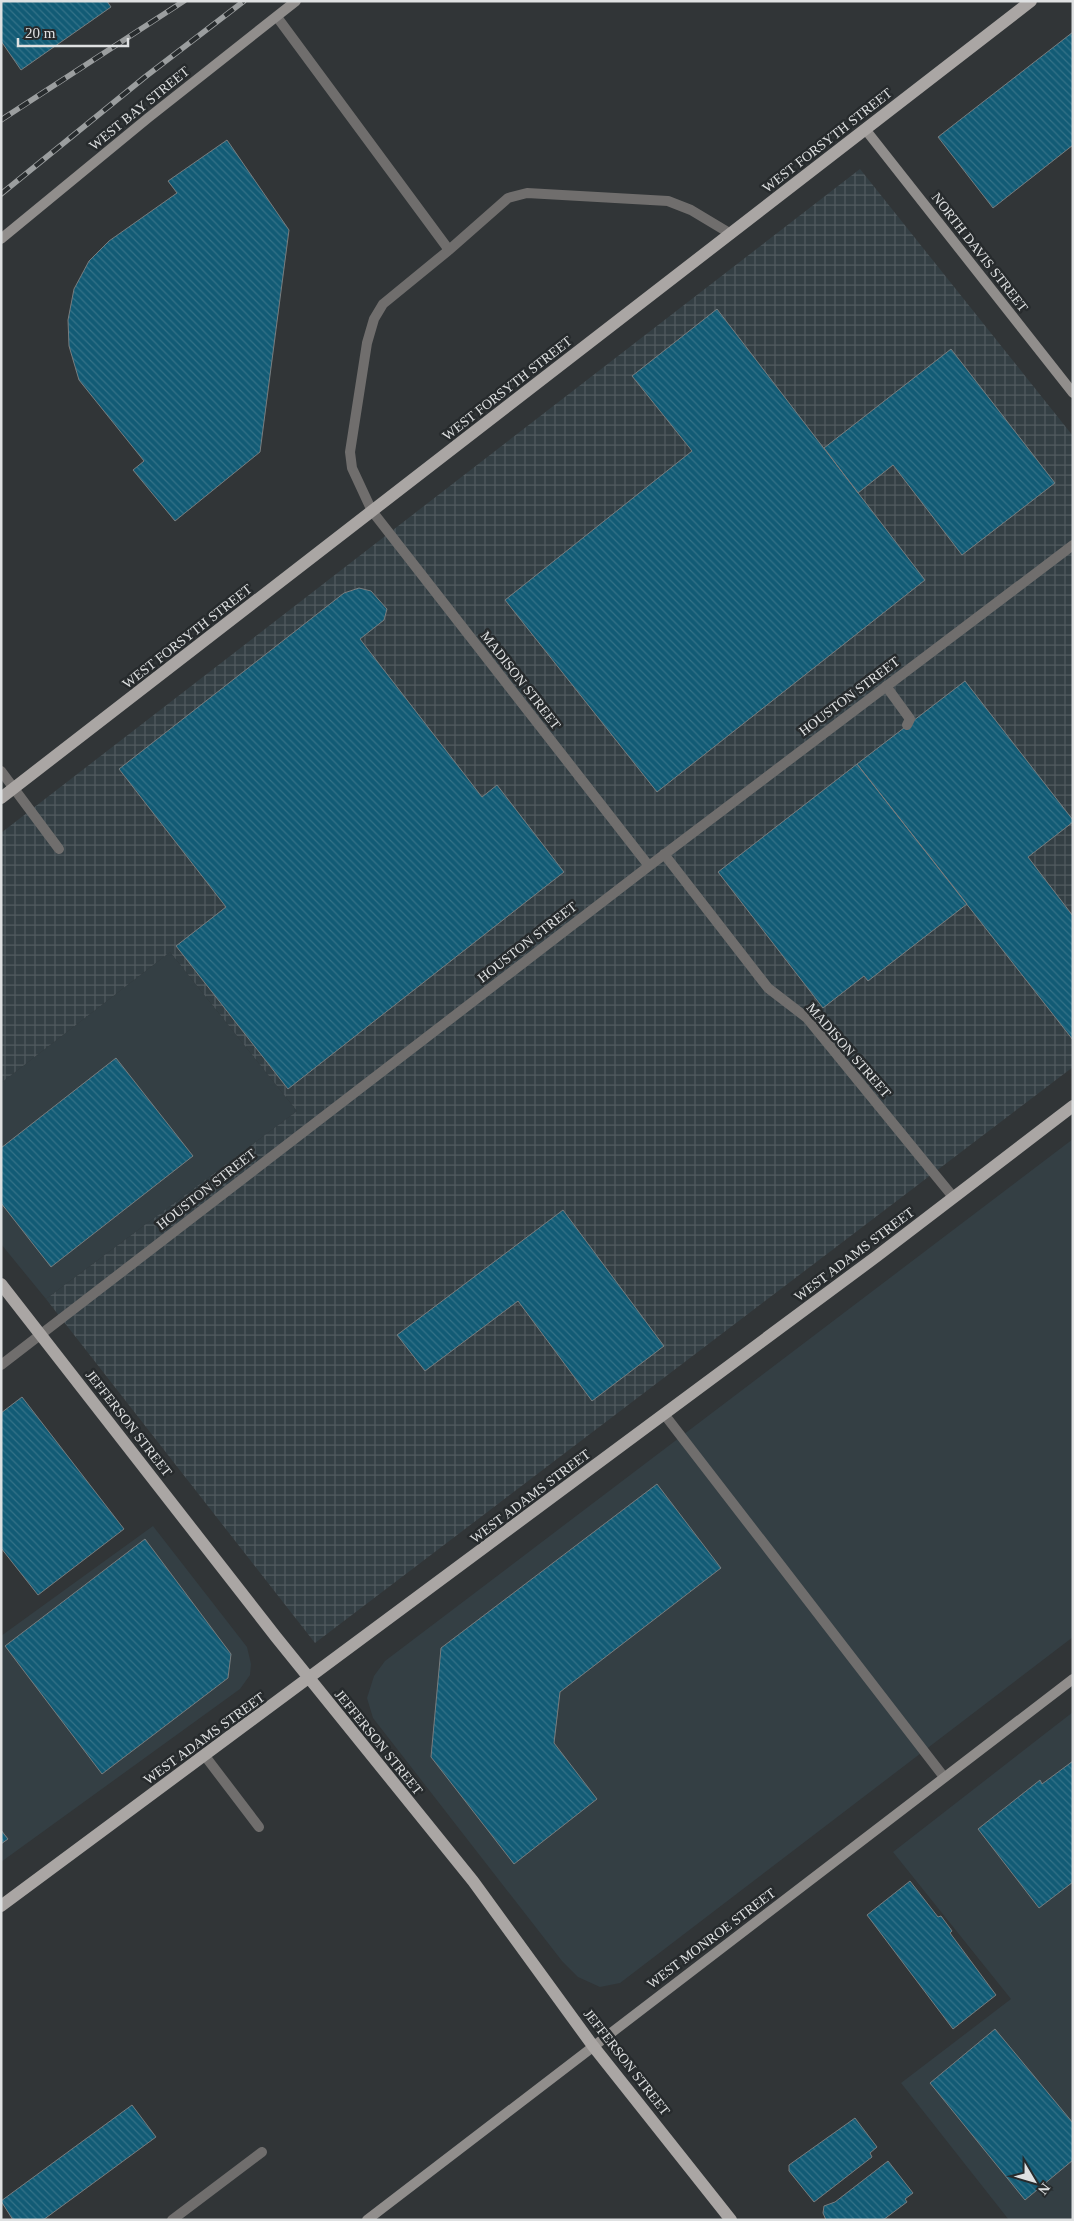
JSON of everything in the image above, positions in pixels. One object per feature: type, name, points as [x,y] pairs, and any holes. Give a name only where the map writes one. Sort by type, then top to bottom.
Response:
[{"type":"main road","name":"WEST FORSYTH STREET","points":[[1,798],[1032,1]]},
{"type":"main road","name":"WEST ADAMS STREET","points":[[1,1906],[954,1198],[1073,1106]]},
{"type":"main road","name":"JEFFERSON STREET","points":[[1,1284],[309,1679],[472,1881],[593,2046],[731,2220]]},
{"type":"street","name":"WEST BAY STREET","points":[[1,239],[148,118],[296,1]]},
{"type":"street","points":[[277,17],[449,250]]},
{"type":"street","name":"NORTH DAVIS STREET","points":[[865,129],[1073,393]]},
{"type":"street","name":"MADISON STREET","points":[[649,866],[372,511],[352,468],[350,452],[368,343],[374,319],[382,304],[449,250],[508,198],[527,193],[668,201],[691,210],[730,234]]},
{"type":"street","name":"HOUSTON STREET","points":[[1,1364],[664,854],[1073,545]]},
{"type":"street","points":[[886,686],[910,719],[907,725]]},
{"type":"street","points":[[1,770],[59,849]]},
{"type":"street","name":"MADISON STREET","points":[[664,854],[768,988],[807,1018],[954,1198]]},
{"type":"street","points":[[664,1414],[944,1777]]},
{"type":"street","name":"WEST MONROE STREET","points":[[367,2220],[1073,1679]]},
{"type":"street","points":[[205,1756],[259,1827]]},
{"type":"street","points":[[172,2220],[262,2152]]},
{"type":"shaded area","points":[[860,169],[1073,436],[1073,1067],[315,1643],[46,1299],[297,1111],[170,952],[1,1083],[1,833]]},
{"type":"shaded area","points":[[170,952],[297,1111],[46,1299],[1,1244],[1,1083]]},
{"type":"shaded area","points":[[1073,1139],[1073,1637],[620,1983],[600,1987],[578,1977],[562,1961],[373,1718],[367,1698],[374,1676],[385,1661]]},
{"type":"shaded area","points":[[153,1526],[247,1647],[251,1664],[250,1675],[240,1689],[1,1862],[1,1636]]},
{"type":"shaded area","points":[[1073,1712],[1073,2220],[1009,2220],[901,2083],[1011,1999],[893,1852]]},
{"type":"building","points":[[1,1],[107,1],[111,7],[21,70],[1,41]]},
{"type":"building","points":[[1073,32],[1073,145],[993,208],[938,137]]},
{"type":"building","points":[[227,140],[289,230],[260,452],[175,521],[133,470],[144,461],[79,380],[69,346],[68,320],[74,289],[89,261],[109,241],[177,193],[168,181]]},
{"type":"building","points":[[717,309],[925,580],[657,792],[505,600],[692,451],[632,376]]},
{"type":"building","points":[[951,349],[1055,483],[962,555],[893,465],[858,493],[824,448]]},
{"type":"building","points":[[359,588],[371,591],[387,609],[384,620],[360,639],[482,797],[497,785],[564,872],[288,1089],[176,946],[226,907],[119,769],[344,593]]},
{"type":"building","points":[[965,681],[1073,820],[1073,822],[1028,857],[1073,916],[1073,1040],[857,764]]},
{"type":"building","points":[[857,764],[967,904],[868,981],[864,976],[823,1008],[718,872]]},
{"type":"building","points":[[116,1058],[193,1156],[51,1267],[1,1203],[1,1148]]},
{"type":"building","points":[[563,1210],[664,1346],[592,1401],[518,1301],[425,1371],[397,1335]]},
{"type":"building","points":[[22,1397],[124,1529],[38,1595],[1,1548],[1,1413]]},
{"type":"building","points":[[657,1484],[721,1568],[560,1692],[554,1743],[597,1799],[514,1864],[431,1757],[441,1648]]},
{"type":"building","points":[[145,1539],[231,1654],[228,1678],[102,1774],[5,1646]]},
{"type":"building","points":[[1073,1761],[1073,1882],[1039,1908],[978,1829],[1040,1780],[1042,1784]]},
{"type":"building","points":[[1,1830],[8,1839],[1,1844]]},
{"type":"building","points":[[910,1881],[938,1917],[941,1916],[952,1931],[950,1933],[996,1995],[953,2029],[867,1915]]},
{"type":"building","points":[[995,2029],[1073,2123],[1073,2160],[1025,2200],[930,2083]]},
{"type":"building","points":[[132,2105],[156,2137],[43,2220],[13,2220],[1,2201]]},
{"type":"building","points":[[855,2118],[877,2147],[870,2153],[872,2157],[814,2202],[789,2171],[789,2165]]},
{"type":"building","points":[[888,2161],[913,2193],[905,2199],[907,2202],[883,2220],[826,2220],[823,2213],[824,2206],[835,2202]]},
{"type":"railway","points":[[1,120],[184,1]]},
{"type":"railway","points":[[1,194],[145,77],[244,1]]}]
